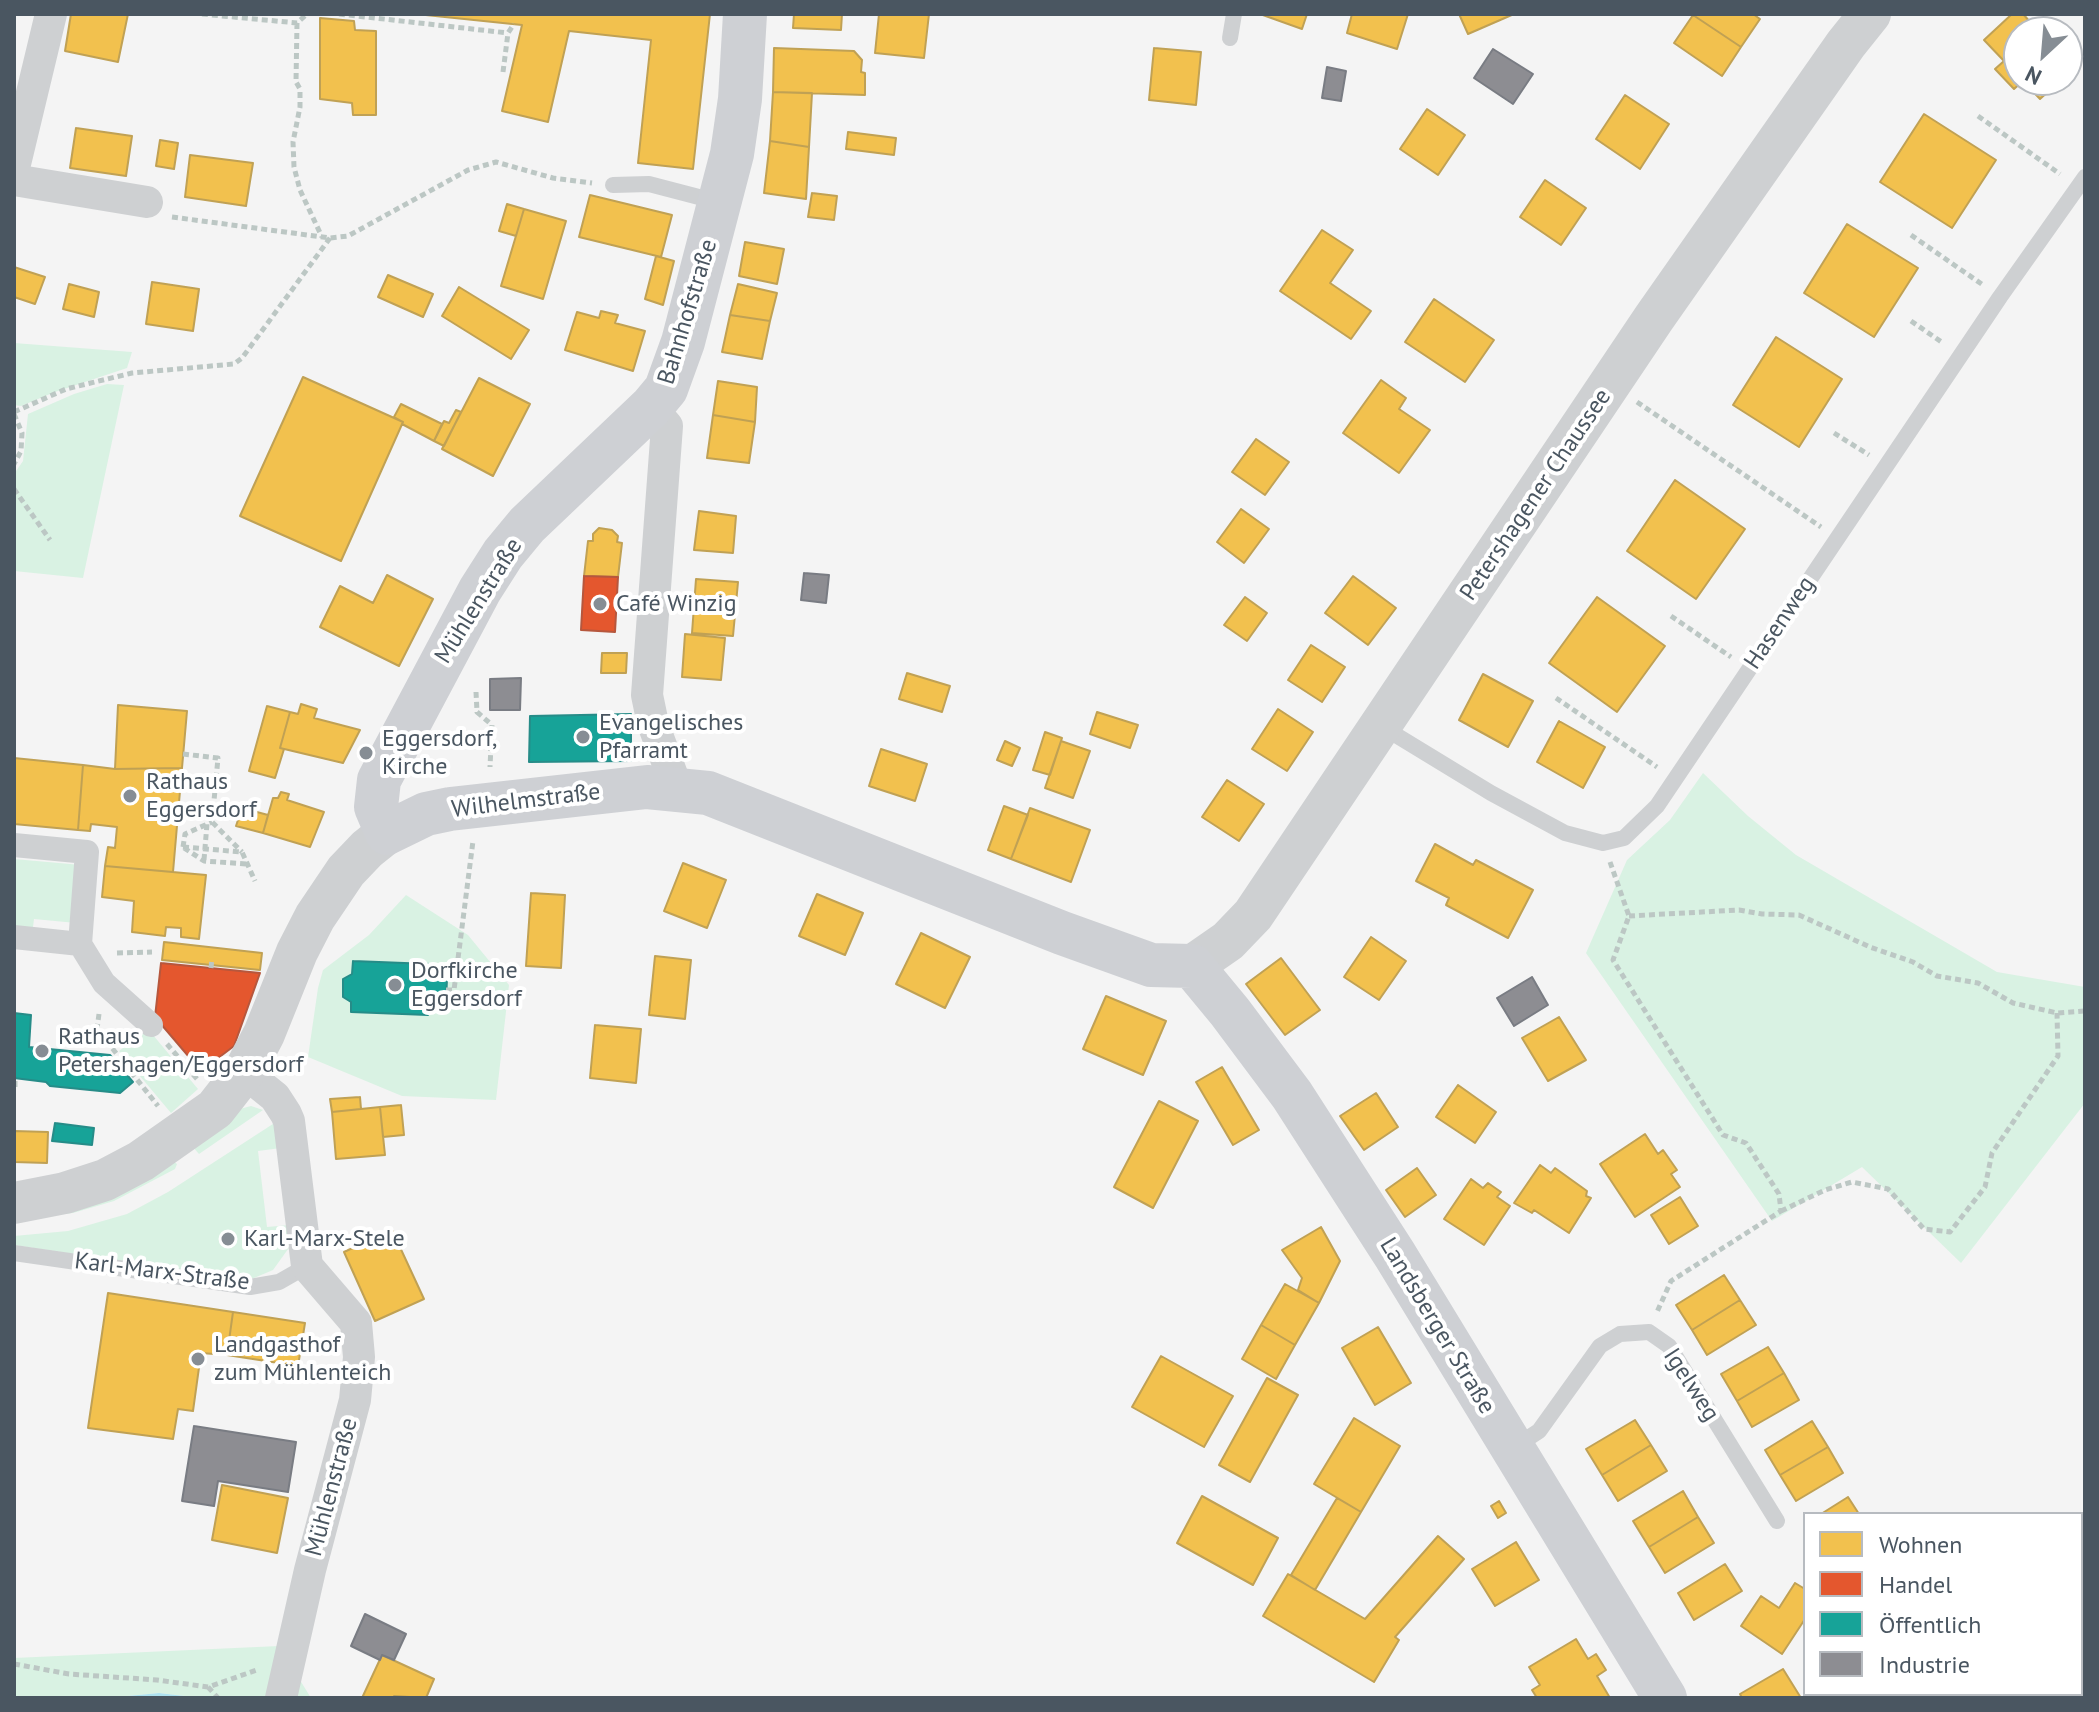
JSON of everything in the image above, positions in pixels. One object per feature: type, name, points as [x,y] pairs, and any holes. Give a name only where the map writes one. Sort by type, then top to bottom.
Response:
[{"type":"main road","name":"Bahnhofstraße","points":[[651,407],[666,389],[683,342],[732,154],[740,99],[745,14]]},
{"type":"main road","name":"Mühlenstraße","points":[[387,833],[376,807],[379,780],[480,590],[503,554],[527,525],[651,407]]},
{"type":"main road","name":"Wilhelmstraße","points":[[387,833],[426,814],[474,817],[647,787],[708,793],[1151,965],[1192,966]]},
{"type":"main road","name":"Landsberger Straße","points":[[1192,966],[1292,1095],[1395,1255],[1665,1698]]},
{"type":"street","points":[[14,168],[51,14]]},
{"type":"street","name":"Petershagener Chaussee","points":[[1192,966],[1228,941],[1253,915],[1610,384],[1870,14]]},
{"type":"street","points":[[14,180],[147,202]]},
{"type":"street","name":"Bahnhofstraße","points":[[651,407],[667,426],[647,695],[653,724],[677,788]]},
{"type":"street","name":"Wilhelmstraße","points":[[14,1203],[65,1193],[105,1180],[141,1161],[215,1109],[244,1072],[264,1034],[297,952],[315,917],[346,871],[387,833]]},
{"type":"street","points":[[14,845],[96,846],[80,944],[104,983],[151,1025]]},
{"type":"street","points":[[14,937],[80,944]]},
{"type":"street","points":[[244,1072],[275,1097],[289,1121],[307,1266]]},
{"type":"street","name":"Mühlenstraße","points":[[281,1698],[287,1661],[355,1400],[359,1357],[356,1323],[307,1266]]},
{"type":"lane","points":[[1230,38],[1234,14]]},
{"type":"lane","name":"Hasenweg","points":[[1603,843],[1624,838],[1657,806],[2081,181]]},
{"type":"lane","points":[[613,185],[649,184],[720,203]]},
{"type":"lane","points":[[1381,726],[1491,793],[1565,833],[1603,843]]},
{"type":"lane","name":"Karl-Marx-Straße","points":[[14,1253],[250,1287],[279,1282],[307,1266]]},
{"type":"lane","name":"Igelweg","points":[[1512,1449],[1539,1431],[1600,1346],[1620,1334],[1649,1332],[1669,1346],[1777,1521]]},
{"type":"path","points":[[202,14],[297,23]]},
{"type":"path","points":[[307,14],[297,23],[296,82],[300,89],[300,107],[293,142],[294,167],[300,190],[322,237]]},
{"type":"path","points":[[339,14],[508,33]]},
{"type":"path","points":[[503,72],[508,33],[514,24]]},
{"type":"path","points":[[1978,116],[2081,181]]},
{"type":"path","points":[[147,202],[162,215],[330,238],[348,236],[468,170],[496,162],[553,178],[613,185]]},
{"type":"path","points":[[1911,235],[2000,297]]},
{"type":"path","points":[[14,464],[21,451],[22,433],[15,416],[66,389],[132,373],[234,364],[242,358],[330,238]]},
{"type":"path","points":[[1911,321],[1961,355]]},
{"type":"path","points":[[1610,384],[1838,539]]},
{"type":"path","points":[[1834,433],[1887,466]]},
{"type":"path","points":[[14,489],[50,540]]},
{"type":"path","points":[[1671,616],[1749,669]]},
{"type":"path","points":[[446,990],[454,990],[474,817],[473,779],[491,766],[492,725],[477,712],[476,692]]},
{"type":"path","points":[[1556,698],[1675,778]]},
{"type":"path","points":[[183,754],[218,758],[204,861]]},
{"type":"path","points":[[183,847],[185,834],[209,823]]},
{"type":"path","points":[[209,823],[242,852],[255,881]]},
{"type":"path","points":[[1603,843],[1629,916],[1613,960],[1723,1135],[1746,1143],[1779,1194],[1781,1211]]},
{"type":"path","points":[[183,847],[242,852]]},
{"type":"path","points":[[183,847],[204,861],[247,864]]},
{"type":"path","points":[[1629,916],[1739,910],[1799,915],[1870,947],[1913,962],[1937,976],[1978,983],[2013,1003],[2057,1013],[2085,1011]]},
{"type":"path","points":[[211,968],[212,958]]},
{"type":"path","points":[[104,983],[97,1029],[159,1107]]},
{"type":"path","points":[[1649,1332],[1671,1281],[1781,1211],[1825,1190],[1852,1182],[1888,1189],[1924,1229],[1950,1232],[1985,1187],[1992,1153],[2058,1056],[2057,1013]]},
{"type":"path","points":[[151,1025],[203,1087]]},
{"type":"path","points":[[15,1078],[15,1087]]},
{"type":"path","points":[[14,1664],[69,1674],[208,1687],[287,1661]]},
{"type":"path","points":[[208,1687],[218,1698]]},
{"type":"green space","points":[[14,343],[132,352],[127,368],[21,406],[14,405]]},
{"type":"green space","points":[[107,384],[124,385],[83,578],[14,571],[14,474],[23,461],[28,414]]},
{"type":"green space","points":[[1703,773],[1748,816],[1796,855],[1997,972],[2085,987],[2085,1103],[1961,1263],[1862,1167],[1772,1221],[1586,953],[1627,860],[1670,820]]},
{"type":"green space","points":[[14,859],[81,865],[76,923],[34,919],[32,935],[14,933]]},
{"type":"green space","points":[[406,895],[468,935],[509,985],[496,1100],[402,1096],[308,1057],[323,970],[369,935]]},
{"type":"green space","points":[[148,1029],[198,1089],[171,1113],[119,1051]]},
{"type":"green space","points":[[251,1106],[263,1110],[199,1154],[192,1146],[236,1110]]},
{"type":"green space","points":[[276,1122],[281,1148],[258,1151],[267,1227],[290,1225],[291,1245],[273,1270],[254,1278],[240,1279],[14,1245],[14,1236],[68,1231],[127,1214],[168,1192]]},
{"type":"green space","points":[[173,1161],[177,1164],[175,1169],[114,1201],[73,1213],[40,1217]]},
{"type":"green space","points":[[279,1646],[311,1698],[201,1698],[159,1693],[107,1698],[14,1698],[14,1658]]},
{"type":"water","points":[[159,1693],[201,1698],[107,1698]]},
{"type":"building: Wohnen","points":[[71,14],[128,14],[118,62],[65,51]]},
{"type":"building: Wohnen","points":[[416,14],[710,14],[693,169],[638,163],[651,40],[569,31],[548,122],[502,111],[522,25]]},
{"type":"building: Wohnen","points":[[794,14],[842,14],[841,30],[793,28]]},
{"type":"building: Wohnen","points":[[879,14],[929,14],[924,58],[875,53]]},
{"type":"building: Wohnen","points":[[1260,14],[1307,14],[1302,29]]},
{"type":"building: Wohnen","points":[[1352,14],[1408,14],[1397,49],[1347,33]]},
{"type":"building: Wohnen","points":[[1459,14],[1514,14],[1468,34]]},
{"type":"building: Wohnen","points":[[1753,14],[1760,19],[1741,47],[1693,15]]},
{"type":"building: Wohnen","points":[[1693,15],[1741,47],[1722,76],[1674,43]]},
{"type":"building: Wohnen","points":[[320,18],[354,21],[355,30],[376,31],[376,115],[353,115],[352,103],[320,99]]},
{"type":"building: Wohnen","points":[[2003,22],[2003,60],[1984,40]]},
{"type":"building: Wohnen","points":[[774,48],[854,51],[862,60],[865,95],[773,92]]},
{"type":"building: Wohnen","points":[[1154,48],[1201,52],[1196,105],[1149,100]]},
{"type":"building: Wohnen","points":[[2003,62],[2003,77],[1995,69]]},
{"type":"building: Wohnen","points":[[773,92],[812,93],[809,147],[770,141]]},
{"type":"building: Wohnen","points":[[1625,95],[1669,124],[1640,169],[1596,139]]},
{"type":"building: Wohnen","points":[[1427,109],[1465,135],[1438,175],[1400,149]]},
{"type":"building: Wohnen","points":[[1924,114],[1996,160],[1952,228],[1880,182]]},
{"type":"building: Wohnen","points":[[76,128],[132,136],[126,176],[70,168]]},
{"type":"building: Wohnen","points":[[848,132],[896,138],[894,155],[846,149]]},
{"type":"building: Wohnen","points":[[160,140],[178,143],[174,169],[156,166]]},
{"type":"building: Wohnen","points":[[770,141],[809,147],[806,199],[764,193]]},
{"type":"building: Wohnen","points":[[190,155],[253,163],[246,206],[185,197]]},
{"type":"building: Wohnen","points":[[1545,180],[1586,208],[1561,245],[1520,217]]},
{"type":"building: Wohnen","points":[[812,193],[837,196],[834,220],[808,217]]},
{"type":"building: Wohnen","points":[[590,195],[672,215],[661,257],[579,237]]},
{"type":"building: Wohnen","points":[[507,204],[524,209],[516,236],[499,231]]},
{"type":"building: Wohnen","points":[[524,209],[566,221],[543,299],[501,286]]},
{"type":"building: Wohnen","points":[[1847,224],[1918,268],[1874,337],[1804,293]]},
{"type":"building: Wohnen","points":[[1322,230],[1353,250],[1330,283],[1371,311],[1351,339],[1280,291]]},
{"type":"building: Wohnen","points":[[745,242],[784,249],[777,284],[739,276]]},
{"type":"building: Wohnen","points":[[656,256],[674,261],[663,305],[645,299]]},
{"type":"building: Wohnen","points":[[14,267],[45,277],[35,304],[14,297]]},
{"type":"building: Wohnen","points":[[388,275],[433,294],[423,317],[378,297]]},
{"type":"building: Wohnen","points":[[152,282],[199,289],[193,331],[146,324]]},
{"type":"building: Wohnen","points":[[69,284],[99,292],[94,317],[63,309]]},
{"type":"building: Wohnen","points":[[738,284],[777,293],[770,321],[730,315]]},
{"type":"building: Wohnen","points":[[459,287],[529,330],[511,359],[442,316]]},
{"type":"building: Wohnen","points":[[1434,299],[1494,340],[1465,382],[1405,342]]},
{"type":"building: Wohnen","points":[[601,311],[618,315],[615,323],[645,331],[633,371],[565,350],[577,312],[599,318]]},
{"type":"building: Wohnen","points":[[730,315],[770,321],[762,359],[722,352]]},
{"type":"building: Wohnen","points":[[1776,337],[1842,379],[1799,447],[1733,405]]},
{"type":"building: Wohnen","points":[[303,377],[403,422],[341,561],[240,516]]},
{"type":"building: Wohnen","points":[[479,378],[530,404],[493,476],[442,449]]},
{"type":"building: Wohnen","points":[[1381,380],[1406,398],[1399,409],[1430,430],[1399,473],[1343,433]]},
{"type":"building: Wohnen","points":[[718,381],[757,387],[755,422],[713,415]]},
{"type":"building: Wohnen","points":[[401,404],[442,424],[434,441],[394,417]]},
{"type":"building: Wohnen","points":[[456,410],[461,412],[444,446],[434,441],[444,421],[449,423]]},
{"type":"building: Wohnen","points":[[713,415],[755,422],[749,463],[707,458]]},
{"type":"building: Wohnen","points":[[1256,439],[1289,462],[1265,495],[1232,472]]},
{"type":"building: Wohnen","points":[[1675,480],[1745,529],[1696,599],[1627,551]]},
{"type":"building: Wohnen","points":[[1241,509],[1269,529],[1244,563],[1217,542]]},
{"type":"building: Wohnen","points":[[699,511],[736,516],[733,553],[694,550]]},
{"type":"building: Wohnen","points":[[599,528],[612,530],[618,536],[617,542],[622,543],[618,577],[584,576],[588,541],[593,541],[593,534]]},
{"type":"building: Wohnen","points":[[387,575],[433,599],[399,666],[320,627],[340,586],[373,603]]},
{"type":"building: Wohnen","points":[[1353,576],[1396,608],[1368,645],[1325,613]]},
{"type":"building: Wohnen","points":[[696,579],[738,582],[733,636],[692,633]]},
{"type":"building: Wohnen","points":[[1245,597],[1267,613],[1247,641],[1224,625]]},
{"type":"building: Wohnen","points":[[1597,597],[1665,646],[1617,712],[1549,663]]},
{"type":"building: Wohnen","points":[[685,634],[725,638],[721,680],[682,677]]},
{"type":"building: Wohnen","points":[[1311,645],[1345,667],[1322,702],[1288,680]]},
{"type":"building: Wohnen","points":[[602,653],[627,653],[626,673],[601,673]]},
{"type":"building: Wohnen","points":[[907,673],[950,686],[942,712],[899,699]]},
{"type":"building: Wohnen","points":[[1483,674],[1533,701],[1508,747],[1459,720]]},
{"type":"building: Wohnen","points":[[301,704],[317,709],[314,718],[360,730],[343,763],[280,748],[290,712],[298,714]]},
{"type":"building: Wohnen","points":[[118,705],[187,711],[182,768],[115,769]]},
{"type":"building: Wohnen","points":[[267,706],[290,712],[275,778],[249,771]]},
{"type":"building: Wohnen","points":[[1278,709],[1313,732],[1287,771],[1252,749]]},
{"type":"building: Wohnen","points":[[1097,712],[1138,725],[1130,748],[1090,734]]},
{"type":"building: Wohnen","points":[[1559,721],[1605,747],[1583,788],[1537,762]]},
{"type":"building: Wohnen","points":[[1045,732],[1062,738],[1050,775],[1033,770]]},
{"type":"building: Wohnen","points":[[1005,741],[1020,748],[1012,766],[997,760]]},
{"type":"building: Wohnen","points":[[1061,741],[1090,751],[1073,798],[1045,788]]},
{"type":"building: Wohnen","points":[[881,749],[927,764],[915,801],[869,786]]},
{"type":"building: Wohnen","points":[[14,758],[83,765],[78,830],[14,824]]},
{"type":"building: Wohnen","name":"Rathaus Eggersdorf","points":[[83,765],[115,769],[182,768],[173,872],[105,866],[108,847],[115,848],[117,827],[91,824],[90,831],[78,830]]},
{"type":"building: Wohnen","points":[[1227,780],[1264,804],[1239,841],[1202,817]]},
{"type":"building: Wohnen","points":[[281,792],[289,794],[287,800],[324,812],[310,847],[263,833],[273,798],[278,798]]},
{"type":"building: Wohnen","points":[[1004,806],[1028,815],[1011,859],[988,850]]},
{"type":"building: Wohnen","points":[[242,808],[268,815],[263,833],[236,826]]},
{"type":"building: Wohnen","points":[[1030,808],[1090,830],[1071,882],[1011,859]]},
{"type":"building: Wohnen","points":[[1435,844],[1473,865],[1476,860],[1533,890],[1508,938],[1446,905],[1449,898],[1416,881]]},
{"type":"building: Wohnen","points":[[683,863],[726,880],[707,928],[664,911]]},
{"type":"building: Wohnen","points":[[105,866],[206,875],[199,939],[181,937],[181,928],[166,927],[165,936],[132,932],[134,901],[102,897]]},
{"type":"building: Wohnen","points":[[531,893],[565,895],[561,968],[526,966]]},
{"type":"building: Wohnen","points":[[817,894],[863,913],[845,955],[799,936]]},
{"type":"building: Wohnen","points":[[921,933],[970,957],[945,1008],[896,984]]},
{"type":"building: Wohnen","points":[[1371,937],[1406,961],[1379,1000],[1344,977]]},
{"type":"building: Wohnen","points":[[164,942],[262,953],[260,970],[162,960]]},
{"type":"building: Wohnen","points":[[655,956],[691,960],[685,1019],[649,1015]]},
{"type":"building: Wohnen","points":[[1281,958],[1320,1010],[1285,1035],[1246,984]]},
{"type":"building: Wohnen","points":[[1106,996],[1166,1021],[1143,1075],[1083,1049]]},
{"type":"building: Wohnen","points":[[1559,1017],[1586,1060],[1548,1081],[1522,1038]]},
{"type":"building: Wohnen","points":[[595,1025],[641,1029],[636,1083],[590,1078]]},
{"type":"building: Wohnen","points":[[1222,1067],[1259,1130],[1233,1145],[1196,1082]]},
{"type":"building: Wohnen","points":[[1458,1085],[1496,1112],[1475,1143],[1436,1117]]},
{"type":"building: Wohnen","points":[[1376,1093],[1398,1127],[1364,1150],[1340,1116]]},
{"type":"building: Wohnen","points":[[360,1097],[361,1109],[332,1112],[330,1099]]},
{"type":"building: Wohnen","points":[[1159,1101],[1198,1121],[1153,1208],[1114,1187]]},
{"type":"building: Wohnen","points":[[401,1105],[404,1135],[383,1137],[380,1107]]},
{"type":"building: Wohnen","points":[[380,1107],[385,1155],[336,1159],[332,1112]]},
{"type":"building: Wohnen","points":[[14,1131],[48,1132],[47,1163],[14,1162]]},
{"type":"building: Wohnen","points":[[1645,1134],[1658,1154],[1663,1150],[1677,1170],[1671,1174],[1680,1187],[1635,1217],[1600,1164]]},
{"type":"building: Wohnen","points":[[1540,1165],[1551,1173],[1555,1168],[1587,1191],[1586,1196],[1591,1198],[1569,1233],[1534,1210],[1532,1213],[1514,1203]]},
{"type":"building: Wohnen","points":[[1417,1168],[1436,1195],[1405,1217],[1386,1190]]},
{"type":"building: Wohnen","points":[[1471,1179],[1483,1188],[1488,1183],[1501,1192],[1497,1197],[1510,1206],[1484,1245],[1444,1219]]},
{"type":"building: Wohnen","points":[[1680,1197],[1698,1226],[1669,1244],[1651,1215]]},
{"type":"building: Wohnen","points":[[1321,1227],[1340,1261],[1319,1303],[1298,1290],[1302,1278],[1282,1250]]},
{"type":"building: Wohnen","points":[[392,1230],[424,1299],[375,1321],[344,1252]]},
{"type":"building: Wohnen","points":[[1724,1275],[1740,1300],[1692,1330],[1676,1305]]},
{"type":"building: Wohnen","points":[[1285,1284],[1319,1303],[1295,1345],[1261,1325]]},
{"type":"building: Wohnen","points":[[108,1293],[233,1312],[227,1355],[201,1353],[193,1411],[178,1409],[173,1439],[88,1428]]},
{"type":"building: Wohnen","points":[[1740,1300],[1756,1325],[1707,1355],[1692,1330]]},
{"type":"building: Wohnen","points":[[233,1312],[305,1323],[298,1366],[227,1355]]},
{"type":"building: Wohnen","points":[[1261,1325],[1295,1345],[1276,1379],[1242,1359]]},
{"type":"building: Wohnen","points":[[1378,1327],[1411,1383],[1375,1405],[1342,1348]]},
{"type":"building: Wohnen","points":[[1768,1347],[1784,1373],[1737,1401],[1721,1374]]},
{"type":"building: Wohnen","points":[[1161,1356],[1233,1396],[1204,1447],[1132,1407]]},
{"type":"building: Wohnen","points":[[1784,1373],[1799,1400],[1752,1427],[1737,1401]]},
{"type":"building: Wohnen","points":[[1267,1378],[1298,1395],[1250,1482],[1219,1465]]},
{"type":"building: Wohnen","points":[[1354,1418],[1400,1446],[1361,1512],[1314,1484]]},
{"type":"building: Wohnen","points":[[1635,1420],[1651,1445],[1602,1475],[1586,1449]]},
{"type":"building: Wohnen","points":[[1812,1421],[1828,1447],[1780,1475],[1765,1450]]},
{"type":"building: Wohnen","points":[[1651,1445],[1667,1471],[1618,1501],[1602,1475]]},
{"type":"building: Wohnen","points":[[1828,1447],[1843,1473],[1796,1501],[1780,1475]]},
{"type":"building: Wohnen","points":[[222,1485],[288,1498],[277,1553],[212,1540]]},
{"type":"building: Wohnen","points":[[1683,1491],[1698,1517],[1649,1547],[1633,1521]]},
{"type":"building: Wohnen","points":[[1202,1496],[1278,1538],[1253,1585],[1177,1543]]},
{"type":"building: Wohnen","points":[[1848,1497],[1858,1512],[1824,1512]]},
{"type":"building: Wohnen","points":[[1337,1498],[1361,1512],[1315,1590],[1291,1575]]},
{"type":"building: Wohnen","points":[[1499,1501],[1506,1513],[1498,1518],[1491,1506]]},
{"type":"building: Wohnen","points":[[1698,1517],[1714,1543],[1665,1573],[1649,1547]]},
{"type":"building: Wohnen","points":[[1438,1536],[1464,1559],[1395,1637],[1399,1640],[1374,1682],[1263,1616],[1288,1574],[1365,1619]]},
{"type":"building: Wohnen","points":[[1516,1542],[1539,1580],[1495,1606],[1472,1569]]},
{"type":"building: Wohnen","points":[[1725,1564],[1742,1591],[1694,1620],[1678,1593]]},
{"type":"building: Wohnen","points":[[1795,1583],[1803,1588],[1803,1622],[1782,1654],[1741,1626],[1761,1596],[1779,1608]]},
{"type":"building: Wohnen","points":[[1576,1639],[1588,1659],[1596,1654],[1606,1670],[1597,1676],[1610,1698],[1537,1698],[1532,1690],[1540,1685],[1529,1667]]},
{"type":"building: Wohnen","points":[[382,1655],[434,1679],[426,1698],[362,1698]]},
{"type":"building: Wohnen","points":[[1783,1669],[1801,1698],[1742,1698],[1740,1694]]},
{"type":"building: Handel","name":"Café Winzig","points":[[584,576],[618,577],[615,632],[581,630]]},
{"type":"building: Handel","points":[[161,963],[260,973],[234,1046],[201,1071],[155,1017]]},
{"type":"building: Öffentlich","points":[[631,714],[631,761],[529,762],[530,716]]},
{"type":"building: Öffentlich","name":"Dorfkirche Eggersdorf","points":[[353,961],[430,964],[430,979],[447,979],[446,1000],[429,999],[428,1015],[351,1012],[351,1002],[343,997],[343,979],[352,974]]},
{"type":"building: Öffentlich","name":"Rathaus Petershagen/Eggersdorf","points":[[14,1013],[31,1015],[29,1047],[110,1055],[133,1082],[120,1093],[50,1086],[46,1082],[14,1078]]},
{"type":"building: Öffentlich","points":[[55,1123],[94,1128],[92,1145],[52,1141]]},
{"type":"building: Industrie","points":[[1493,49],[1533,74],[1513,104],[1474,78]]},
{"type":"building: Industrie","points":[[1327,67],[1346,71],[1341,101],[1322,98]]},
{"type":"building: Industrie","points":[[804,573],[829,575],[826,603],[801,600]]},
{"type":"building: Industrie","points":[[521,678],[520,710],[490,710],[490,679]]},
{"type":"building: Industrie","points":[[1532,977],[1548,1005],[1514,1026],[1497,998]]},
{"type":"building: Industrie","points":[[194,1426],[296,1442],[288,1492],[218,1481],[214,1506],[182,1501]]},
{"type":"building: Industrie","points":[[365,1614],[406,1634],[394,1660],[382,1655],[380,1660],[351,1646]]},
{"type":"place","name":"Café Winzig","points":[[600,604]]},
{"type":"place","name":"Evangelisches Pfarramt","points":[[583,737]]},
{"type":"place","name":"Eggersdorf, Kirche","points":[[366,753]]},
{"type":"place","name":"Rathaus Eggersdorf","points":[[130,796]]},
{"type":"place","name":"Dorfkirche Eggersdorf","points":[[395,985]]},
{"type":"place","name":"Rathaus Petershagen/Eggersdorf","points":[[42,1051]]},
{"type":"place","name":"Karl-Marx-Stele","points":[[228,1239]]},
{"type":"place","name":"Landgasthof zum Mühlenteich","points":[[198,1359]]}]
